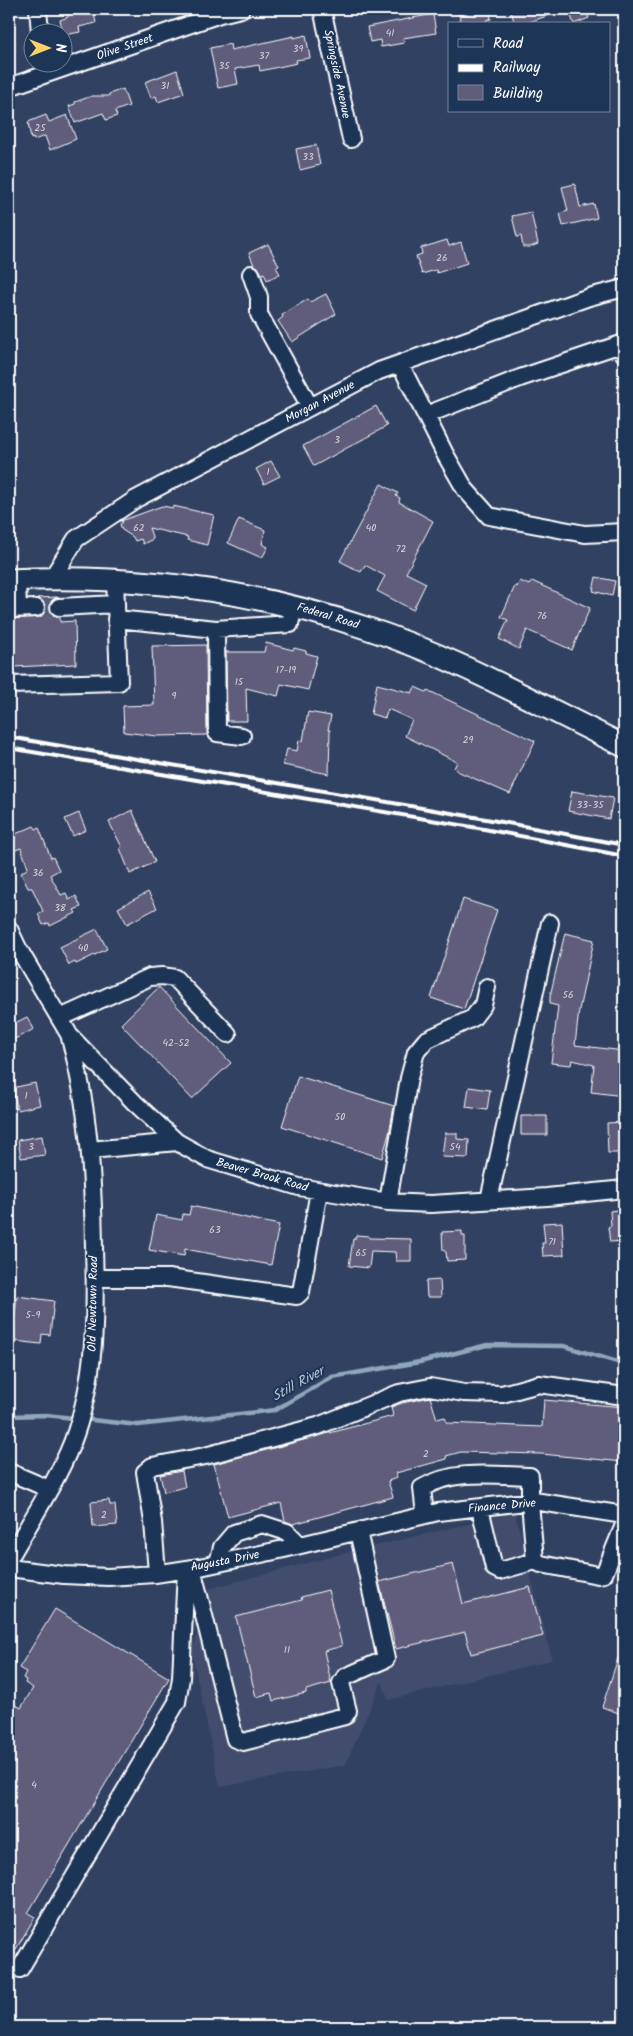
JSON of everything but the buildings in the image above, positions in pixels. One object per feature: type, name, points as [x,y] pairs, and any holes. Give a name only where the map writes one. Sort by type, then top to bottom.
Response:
[{"type":"main road","name":"Federal Road","points":[[13,580],[52,578],[115,579],[207,588],[294,606],[368,628],[448,660],[624,746]]},
{"type":"street","points":[[38,9],[39,22]]},
{"type":"street","name":"Olive Street","points":[[72,59],[241,9]]},
{"type":"street","name":"Springside Avenue","points":[[322,9],[351,139]]},
{"type":"street","name":"Olive Street","points":[[9,87],[37,72]]},
{"type":"street","points":[[250,274],[259,297],[259,314],[310,407]]},
{"type":"street","name":"Morgan Avenue","points":[[52,578],[76,539],[136,499],[379,371],[589,297],[624,288]]},
{"type":"street","points":[[426,415],[520,378],[621,344],[624,354]]},
{"type":"street","points":[[400,364],[466,489],[489,516],[585,534],[624,532]]},
{"type":"street","points":[[9,685],[119,682],[115,579]]},
{"type":"street","points":[[13,580],[13,608],[36,608]]},
{"type":"street","points":[[59,607],[116,611],[216,629],[290,624],[294,606]]},
{"type":"street","points":[[216,629],[217,733],[242,736]]},
{"type":"street","points":[[489,1200],[550,923]]},
{"type":"street","name":"Beaver Brook Road","points":[[9,929],[18,948],[70,1036],[135,1103],[178,1142],[207,1159],[274,1180],[319,1191],[388,1202],[431,1204],[547,1197],[624,1189]]},
{"type":"street","points":[[60,1018],[150,977],[162,976],[175,978],[228,1034]]},
{"type":"street","points":[[388,1202],[409,1078],[416,1052],[426,1040],[474,1018],[483,1005],[487,987]]},
{"type":"street","name":"Old Newtown Road","points":[[9,1559],[72,1443],[85,1397],[93,1346],[95,1278],[89,1126],[79,1069],[70,1036]]},
{"type":"street","points":[[90,1150],[178,1142]]},
{"type":"street","points":[[95,1278],[168,1278],[297,1296],[301,1292],[319,1191]]},
{"type":"street","points":[[157,1573],[153,1522],[145,1472],[152,1466],[206,1456],[318,1426],[399,1393],[430,1387],[464,1393],[502,1394],[539,1384],[624,1396]]},
{"type":"street","points":[[9,1472],[49,1488]]},
{"type":"street","points":[[432,1514],[422,1488],[436,1480],[481,1474],[530,1476],[530,1502],[535,1560]]},
{"type":"street","name":"Finance Drive","points":[[432,1514],[534,1501],[624,1515]]},
{"type":"street","points":[[480,1508],[494,1568],[500,1571],[535,1560]]},
{"type":"street","name":"Augusta Drive","points":[[9,1568],[64,1575],[108,1577],[189,1569],[432,1514]]},
{"type":"street","points":[[218,1563],[222,1547],[234,1533],[262,1524],[287,1532],[300,1545]]},
{"type":"street","points":[[535,1560],[541,1564],[598,1575],[604,1574],[624,1525]]},
{"type":"street","points":[[189,1569],[235,1739],[242,1742],[345,1716],[348,1711],[341,1683],[345,1677],[386,1659],[358,1532]]},
{"type":"street","points":[[20,1969],[177,1702],[181,1678],[189,1569]]},
{"type":"shaded area","points":[[515,1513],[552,1660],[388,1700],[382,1681],[345,1765],[220,1787],[192,1653],[208,1589],[349,1552]]},
{"type":"waterway","name":"Still River","points":[[9,1416],[46,1415],[138,1425],[275,1410],[332,1377],[420,1362],[487,1345],[564,1346],[624,1364]]},
{"type":"tunnel","points":[[36,608],[59,607]]},
{"type":"railway","points":[[9,737],[486,819],[624,845]]},
{"type":"railway","points":[[9,748],[484,829],[624,856]]}]
